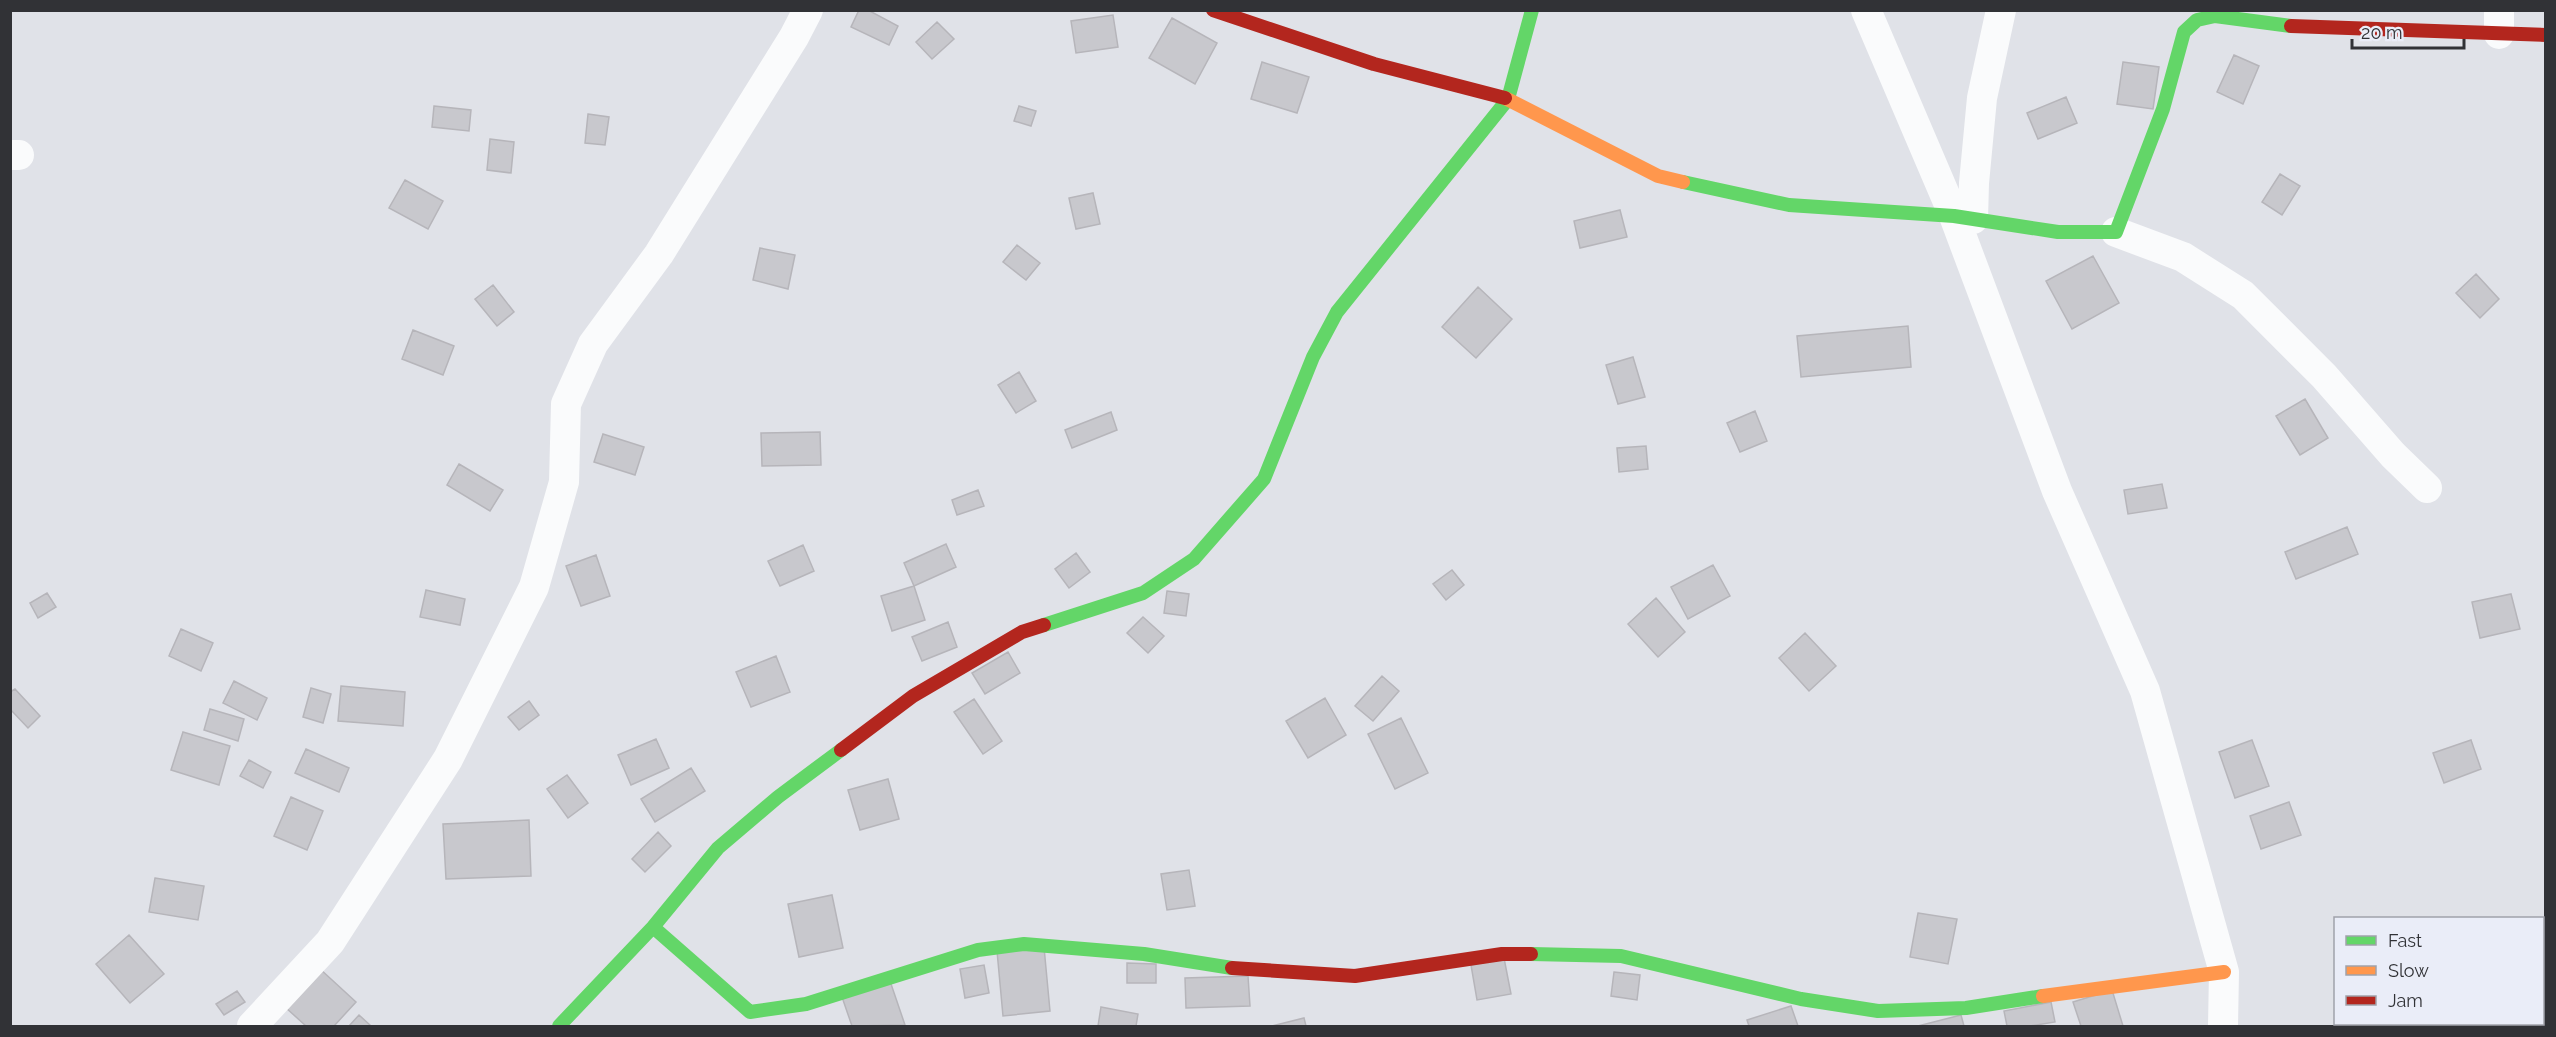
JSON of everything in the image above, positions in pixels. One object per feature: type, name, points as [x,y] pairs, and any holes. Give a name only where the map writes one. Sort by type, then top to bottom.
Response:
[{"type":"street","points":[[252,1026],[330,942],[448,759],[534,587],[564,482],[566,404],[593,344],[659,254],[794,37],[808,10]]},
{"type":"street","points":[[1213,10],[1374,64],[1508,99],[1658,176],[1789,205],[1964,218],[2058,232],[2116,232],[2183,257],[2243,295],[2324,376],[2393,455],[2427,488]]},
{"type":"street","points":[[559,1026],[653,927],[718,848],[778,797],[913,696],[1022,632],[1143,593],[1194,559],[1264,479],[1313,357],[1337,312],[1508,99],[1532,10]]},
{"type":"street","points":[[1866,10],[1964,218],[2057,492],[2145,692],[2224,972],[2223,1026]]},
{"type":"street","points":[[1964,218],[1974,183],[1983,98],[2001,10]]},
{"type":"street","points":[[2116,232],[2163,109],[2184,32],[2197,20],[2215,16],[2272,25],[2499,22],[2546,36]]},
{"type":"street","points":[[653,927],[750,1012],[806,1004],[978,950],[1024,944],[1144,954],[1231,968],[1355,976],[1502,954],[1621,956],[1690,970],[1801,999],[1878,1011],[1966,1008],[2106,986],[2224,972]]},
{"type":"building","points":[[859,10],[868,10],[898,26],[889,45],[851,27]]},
{"type":"building","points":[[1113,15],[1118,47],[1076,53],[1071,21]]},
{"type":"building","points":[[1172,18],[1217,43],[1195,84],[1149,58]]},
{"type":"building","points":[[937,22],[954,39],[932,59],[916,42]]},
{"type":"building","points":[[2234,55],[2259,66],[2243,104],[2217,92]]},
{"type":"building","points":[[1262,62],[1309,77],[1297,113],[1251,99]]},
{"type":"building","points":[[2123,62],[2159,67],[2153,109],[2117,104]]},
{"type":"building","points":[[2066,97],[2077,123],[2038,139],[2027,113]]},
{"type":"building","points":[[434,106],[471,110],[469,131],[432,127]]},
{"type":"building","points":[[1019,106],[1036,111],[1031,126],[1014,121]]},
{"type":"building","points":[[588,114],[609,117],[605,145],[585,143]]},
{"type":"building","points":[[490,139],[514,142],[511,173],[487,170]]},
{"type":"building","points":[[2280,174],[2300,186],[2282,215],[2262,202]]},
{"type":"building","points":[[405,180],[443,201],[428,229],[389,208]]},
{"type":"building","points":[[1093,193],[1100,224],[1076,229],[1069,198]]},
{"type":"building","points":[[1620,210],[1627,237],[1580,248],[1574,221]]},
{"type":"building","points":[[1017,245],[1040,263],[1026,280],[1003,262]]},
{"type":"building","points":[[760,248],[795,255],[788,289],[753,280]]},
{"type":"building","points":[[2093,256],[2119,303],[2072,329],[2046,281]]},
{"type":"building","points":[[2476,274],[2499,299],[2480,318],[2456,293]]},
{"type":"building","points":[[493,285],[514,312],[497,326],[475,299]]},
{"type":"building","points":[[1478,287],[1512,319],[1476,358],[1442,327]]},
{"type":"building","points":[[1908,326],[1911,367],[1801,377],[1797,336]]},
{"type":"building","points":[[413,330],[454,346],[443,375],[402,359]]},
{"type":"building","points":[[1633,357],[1645,397],[1618,404],[1606,365]]},
{"type":"building","points":[[1019,372],[1036,401],[1016,413],[998,385]]},
{"type":"building","points":[[2305,399],[2328,438],[2300,455],[2276,416]]},
{"type":"building","points":[[1755,411],[1767,441],[1740,452],[1727,423]]},
{"type":"building","points":[[1111,412],[1117,430],[1072,448],[1065,430]]},
{"type":"building","points":[[820,432],[821,465],[762,466],[761,433]]},
{"type":"building","points":[[603,434],[644,447],[635,475],[594,462]]},
{"type":"building","points":[[1646,446],[1648,469],[1619,472],[1617,448]]},
{"type":"building","points":[[459,464],[503,490],[490,511],[447,485]]},
{"type":"building","points":[[2162,484],[2167,508],[2128,514],[2124,490]]},
{"type":"building","points":[[978,490],[984,506],[957,515],[952,500]]},
{"type":"building","points":[[2347,527],[2358,554],[2296,579],[2285,552]]},
{"type":"building","points":[[946,544],[956,567],[914,586],[904,563]]},
{"type":"building","points":[[803,545],[814,571],[780,586],[768,561]]},
{"type":"building","points":[[1076,553],[1090,572],[1069,588],[1055,569]]},
{"type":"building","points":[[596,555],[610,596],[581,606],[566,566]]},
{"type":"building","points":[[1713,565],[1730,596],[1688,619],[1671,587]]},
{"type":"building","points":[[1452,570],[1464,585],[1446,600],[1433,584]]},
{"type":"building","points":[[914,586],[925,620],[892,631],[881,596]]},
{"type":"building","points":[[426,590],[465,599],[460,625],[420,617]]},
{"type":"building","points":[[1167,591],[1189,594],[1186,616],[1164,613]]},
{"type":"building","points":[[47,593],[56,607],[38,618],[30,603]]},
{"type":"building","points":[[2511,594],[2520,629],[2480,638],[2472,602]]},
{"type":"building","points":[[1656,598],[1685,632],[1658,657],[1628,624]]},
{"type":"building","points":[[1143,617],[1164,636],[1148,653],[1127,633]]},
{"type":"building","points":[[948,622],[957,647],[922,661],[912,637]]},
{"type":"building","points":[[181,629],[213,643],[201,671],[169,656]]},
{"type":"building","points":[[1805,633],[1836,666],[1809,691],[1779,658]]},
{"type":"building","points":[[1008,652],[1020,673],[985,694],[972,673]]},
{"type":"building","points":[[776,656],[790,692],[751,707],[736,672]]},
{"type":"building","points":[[1382,676],[1399,691],[1373,721],[1355,706]]},
{"type":"building","points":[[234,681],[267,698],[257,720],[223,703]]},
{"type":"building","points":[[341,686],[405,692],[403,726],[338,721]]},
{"type":"building","points":[[311,688],[331,694],[323,723],[303,717]]},
{"type":"building","points":[[15,689],[40,716],[28,728],[10,709],[10,692]]},
{"type":"building","points":[[1325,698],[1346,735],[1308,758],[1286,721]]},
{"type":"building","points":[[974,699],[1002,741],[983,754],[954,712]]},
{"type":"building","points":[[529,701],[539,715],[519,730],[508,717]]},
{"type":"building","points":[[210,709],[244,719],[238,741],[204,730]]},
{"type":"building","points":[[1401,718],[1428,773],[1395,789],[1368,734]]},
{"type":"building","points":[[183,732],[230,746],[219,785],[171,770]]},
{"type":"building","points":[[656,739],[669,768],[631,785],[618,755]]},
{"type":"building","points":[[2252,740],[2269,786],[2235,798],[2219,752]]},
{"type":"building","points":[[2471,740],[2481,769],[2444,783],[2433,753]]},
{"type":"building","points":[[306,749],[349,768],[339,792],[295,773]]},
{"type":"building","points":[[249,760],[271,772],[263,788],[240,776]]},
{"type":"building","points":[[691,768],[705,791],[655,822],[641,799]]},
{"type":"building","points":[[567,775],[588,803],[568,818],[547,789]]},
{"type":"building","points":[[888,779],[899,819],[860,830],[848,790]]},
{"type":"building","points":[[291,797],[323,811],[307,850],[274,836]]},
{"type":"building","points":[[2289,802],[2301,835],[2261,849],[2250,816]]},
{"type":"building","points":[[529,820],[531,876],[446,879],[443,824]]},
{"type":"building","points":[[658,832],[671,846],[645,872],[632,859]]},
{"type":"building","points":[[1189,870],[1195,906],[1167,910],[1161,874]]},
{"type":"building","points":[[155,878],[204,886],[198,920],[149,912]]},
{"type":"building","points":[[832,895],[843,948],[799,957],[788,904]]},
{"type":"building","points":[[1918,913],[1957,919],[1948,964],[1910,957]]},
{"type":"building","points":[[129,935],[164,974],[130,1003],[96,964]]},
{"type":"building","points":[[1044,947],[1050,1011],[1003,1016],[997,951]]},
{"type":"building","points":[[1504,958],[1511,994],[1477,1000],[1471,965]]},
{"type":"building","points":[[1127,963],[1156,964],[1156,983],[1127,983]]},
{"type":"building","points":[[984,965],[989,993],[965,998],[960,969]]},
{"type":"building","points":[[319,968],[356,1002],[334,1026],[306,1026],[285,1007]]},
{"type":"building","points":[[1614,972],[1640,975],[1637,1000],[1611,996]]},
{"type":"building","points":[[1248,976],[1250,1006],[1186,1008],[1185,978]]},
{"type":"building","points":[[890,981],[905,1025],[852,1026],[842,997]]},
{"type":"building","points":[[2112,990],[2123,1026],[2081,1026],[2073,1002]]},
{"type":"building","points":[[237,991],[245,1002],[224,1015],[216,1004]]},
{"type":"building","points":[[2051,1002],[2055,1022],[2030,1026],[2007,1026],[2004,1011]]},
{"type":"building","points":[[1791,1006],[1798,1026],[1749,1026],[1747,1020]]},
{"type":"building","points":[[1101,1007],[1138,1014],[1136,1026],[1098,1026]]},
{"type":"building","points":[[359,1015],[371,1026],[349,1026]]},
{"type":"building","points":[[1961,1015],[1964,1026],[1918,1026]]},
{"type":"building","points":[[1304,1018],[1306,1026],[1272,1026]]},
{"type":"traffic: fast","points":[[1044,625],[1143,593],[1194,559],[1264,479],[1313,357],[1337,312],[1508,99],[1532,10]]},
{"type":"traffic: fast","points":[[1683,182],[1789,205],[1954,216],[2058,232],[2116,232],[2163,109],[2184,32],[2197,20],[2215,16],[2291,26]]},
{"type":"traffic: fast","points":[[559,1026],[653,927],[718,848],[778,797],[841,750]]},
{"type":"traffic: fast","points":[[653,927],[750,1012],[806,1004],[978,950],[1024,944],[1144,954],[1232,968]]},
{"type":"traffic: fast","points":[[1531,954],[1621,956],[1801,999],[1878,1011],[1966,1008],[2043,996]]},
{"type":"traffic: slow","points":[[1505,98],[1658,176],[1683,182]]},
{"type":"traffic: slow","points":[[2043,996],[2224,972]]},
{"type":"traffic: jam","points":[[1213,10],[1374,64],[1505,98]]},
{"type":"traffic: jam","points":[[2291,26],[2546,35]]},
{"type":"traffic: jam","points":[[841,750],[913,696],[1022,632],[1044,625]]},
{"type":"traffic: jam","points":[[1232,968],[1355,976],[1502,954],[1531,954]]}]
